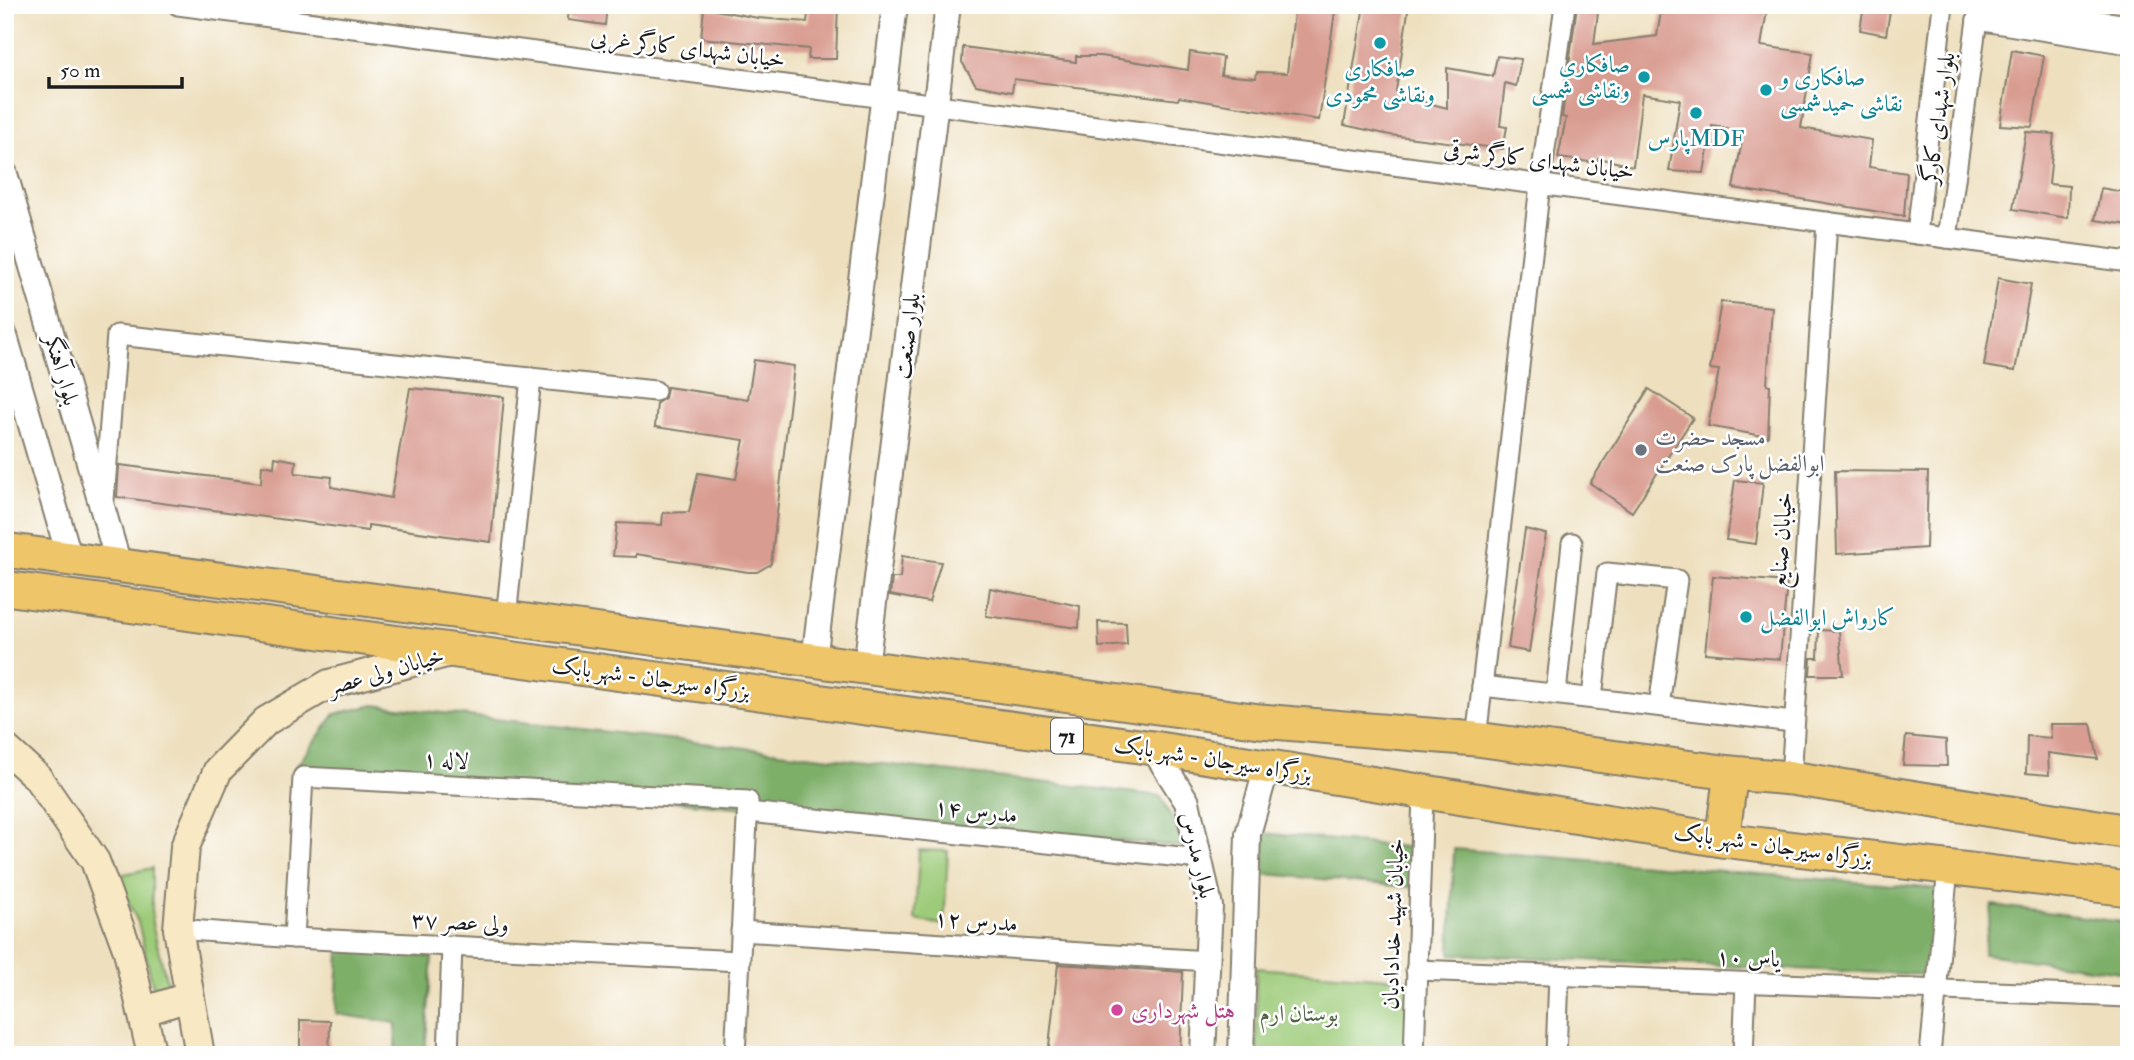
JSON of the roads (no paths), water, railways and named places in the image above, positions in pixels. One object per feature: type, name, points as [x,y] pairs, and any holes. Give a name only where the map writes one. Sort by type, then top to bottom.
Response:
[{"type":"highway","name":"بزرگراه سیرجان - شهر بابک","points":[[5,550],[1260,721],[1476,739],[1731,773],[1791,778],[2129,832]]},
{"type":"highway","name":"بزرگراه سیرجان - شهر بابک","points":[[5,588],[1153,748],[1423,794],[1722,840],[2129,889]]},
{"type":"highway","points":[[1722,840],[1731,773]]},
{"type":"main road","name":"خیابان ولی عصر","points":[[200,1055],[178,929],[185,847],[218,770],[266,721],[329,684],[456,651]]},
{"type":"main road","points":[[5,748],[37,777],[95,860],[128,951],[152,1055]]},
{"type":"main road","points":[[142,1012],[188,997]]},
{"type":"street","name":"خیابان شهدای کارگر غربی","points":[[178,5],[939,106]]},
{"type":"street","points":[[814,660],[895,5]]},
{"type":"street","name":"بلوار صنعت","points":[[866,667],[939,106],[948,5]]},
{"type":"street","points":[[1476,739],[1540,184],[1565,5]]},
{"type":"street","name":"بلوار شهدای کارگر","points":[[1917,234],[1943,5]]},
{"type":"street","points":[[1979,10],[2129,25]]},
{"type":"street","points":[[1979,10],[2129,44]]},
{"type":"street","name":"بلوار شهدای کارگر","points":[[1947,238],[1979,10]]},
{"type":"street","name":"خیابان شهدای کارگر شرقی","points":[[939,106],[2129,262]]},
{"type":"street","name":"بلوار آهنگر","points":[[5,174],[119,565]]},
{"type":"street","name":"خیابان صنایع","points":[[1791,778],[1828,222]]},
{"type":"street","points":[[103,512],[117,335],[655,391]]},
{"type":"street","name":"بلوار آهنگر","points":[[5,336],[70,559]]},
{"type":"street","points":[[506,618],[531,378]]},
{"type":"street","points":[[1556,693],[1572,543]]},
{"type":"street","points":[[1592,697],[1607,573],[1677,580],[1659,706]]},
{"type":"street","points":[[1482,686],[1793,722]]},
{"type":"street","name":"بلوار مدرس","points":[[1153,748],[1187,802],[1210,906],[1203,1055]]},
{"type":"street","name":"بلوار مدرس","points":[[1241,1055],[1248,834],[1267,767]]},
{"type":"street","name":"لاله ۱","points":[[294,938],[303,777],[748,807]]},
{"type":"street","name":"خیابان شهید خدادادیان","points":[[1414,1055],[1423,794]]},
{"type":"street","points":[[735,1055],[748,807]]},
{"type":"street","name":"مدرس ۱۴","points":[[748,807],[1200,859]]},
{"type":"street","points":[[1930,1055],[1948,868]]},
{"type":"street","points":[[1210,906],[1227,903],[1245,908]]},
{"type":"street","name":"ولی عصر ۳۷","points":[[178,929],[294,938],[739,961]]},
{"type":"street","name":"مدرس ۱۲","points":[[741,931],[1208,961]]},
{"type":"street","points":[[448,1055],[453,946]]},
{"type":"street","name":"یاس ۱۰","points":[[1416,970],[2129,998]]},
{"type":"street","points":[[1556,1055],[1559,975]]},
{"type":"street","points":[[1743,1055],[1746,983]]},
{"type":"place","name":"صافکاری ونقاشی محمودی","points":[[1380,43]]},
{"type":"place","name":"صافکاری ونقاشی شمسی","points":[[1644,77]]},
{"type":"place","name":"صافکاری و نقاشی حمیدشمسی","points":[[1766,90]]},
{"type":"place","name":"پارسMDF","points":[[1696,113]]},
{"type":"place","name":"مسجد حضرت ابوالفضل پارک صنعت","points":[[1641,450]]},
{"type":"place","name":"کارواش ابوالفضل","points":[[1746,617]]},
{"type":"place","name":"هتل شهرداری","points":[[1117,1010]]},
{"type":"park label","name":"بوستان ارم","points":[[1299,1013]]}]
